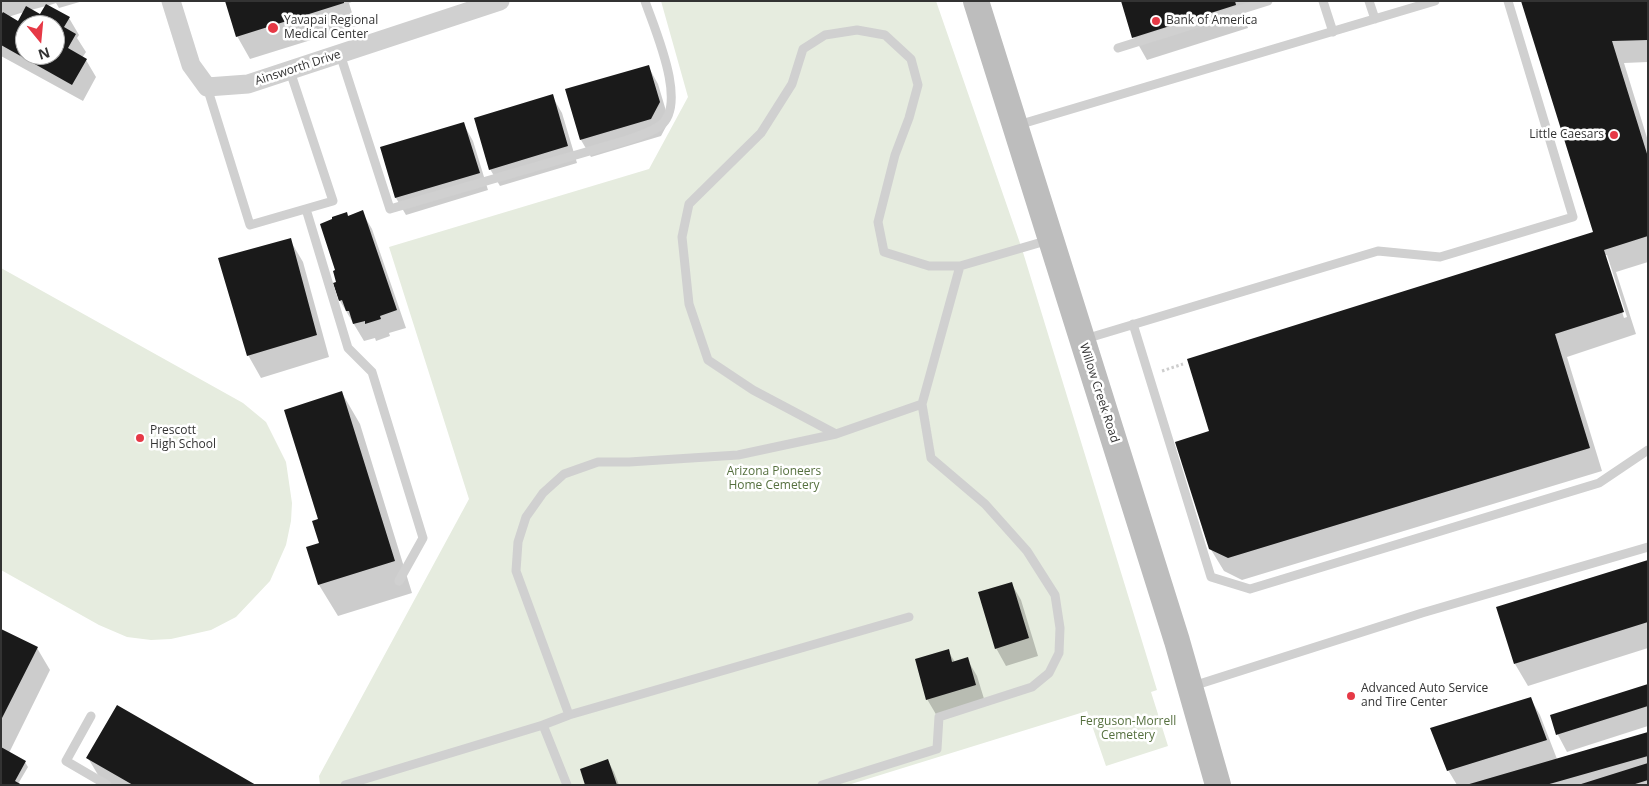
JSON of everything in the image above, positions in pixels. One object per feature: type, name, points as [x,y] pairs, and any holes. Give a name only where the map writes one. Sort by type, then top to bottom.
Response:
[{"type":"main road","name":"Willow Creek Road","points":[[976,1],[1177,641],[1218,785]]},
{"type":"street","points":[[171,1],[191,65],[207,86]]},
{"type":"street","name":"Ainsworth Drive","points":[[207,86],[248,84],[340,54],[471,6],[500,1]]},
{"type":"lane","points":[[340,54],[390,209],[642,135],[662,125],[670,111],[672,89],[666,62],[645,1]]},
{"type":"lane","points":[[1118,48],[1268,1]]},
{"type":"lane","points":[[1323,1],[1333,32]]},
{"type":"lane","points":[[1370,1],[1375,19]]},
{"type":"lane","points":[[1015,126],[1435,1]]},
{"type":"lane","points":[[1082,340],[1378,251],[1440,257],[1573,217],[1508,1]]},
{"type":"lane","points":[[836,434],[753,390],[708,360],[689,304],[682,237],[689,204],[761,134],[792,84],[803,50],[825,35],[857,30],[885,35],[911,59],[918,85],[909,118],[894,155],[878,222],[884,252],[929,266],[960,266],[1051,240]]},
{"type":"lane","points":[[207,86],[250,225],[333,201],[290,70]]},
{"type":"lane","points":[[306,209],[348,348],[372,372],[423,538],[399,581]]},
{"type":"lane","points":[[822,785],[938,749],[939,717],[1032,686],[1049,673],[1059,653],[1060,628],[1054,595],[1027,551],[984,504],[931,458],[922,404],[960,266]]},
{"type":"lane","points":[[1133,324],[1211,577],[1250,590],[1598,483],[1648,450]]},
{"type":"lane","points":[[569,715],[516,571],[518,542],[526,517],[543,493],[564,474],[598,462],[629,462],[738,454],[836,434],[922,404]]},
{"type":"lane","points":[[1190,687],[1422,613],[1648,546]]},
{"type":"lane","points":[[345,785],[543,725],[569,715],[909,617]]},
{"type":"lane","points":[[91,716],[66,761],[108,785]]},
{"type":"lane","points":[[543,725],[567,785]]},
{"type":"green space","name":"Arizona Pioneers Home Cemetery","points":[[661,1],[936,1],[1022,249],[1157,690],[1151,692],[1168,746],[1106,766],[1087,711],[848,785],[320,785],[319,776],[469,499],[389,247],[649,169],[688,97]]},
{"type":"green space","points":[[1,268],[243,403],[266,422],[286,462],[292,503],[291,521],[286,545],[270,581],[236,617],[211,630],[171,639],[151,640],[127,637],[99,625],[1,570]]},
{"type":"building","points":[[225,1],[344,1],[344,3],[236,37]]},
{"type":"building","name":"Bank of America","points":[[1121,1],[1235,1],[1236,5],[1132,38]]},
{"type":"building","points":[[1521,1],[1648,1],[1648,40],[1612,41],[1648,157],[1648,236],[1604,250],[1624,312],[1555,334],[1590,448],[1228,558],[1209,549],[1175,442],[1209,431],[1187,359],[1593,232]]},
{"type":"building","points":[[46,4],[70,17],[65,25],[65,15],[21,15],[26,6],[40,14]]},
{"type":"building","points":[[3,12],[15,19],[15,53],[1,45],[1,15]]},
{"type":"building","points":[[65,28],[76,34],[68,48],[87,59],[72,85],[36,65],[65,65]]},
{"type":"building","points":[[649,65],[660,102],[651,119],[580,140],[565,89]]},
{"type":"building","points":[[553,94],[568,146],[489,170],[474,118]]},
{"type":"building","points":[[464,122],[480,173],[395,198],[380,147]]},
{"type":"building","points":[[363,210],[397,310],[380,316],[381,319],[365,324],[365,321],[353,324],[349,311],[346,311],[342,300],[339,301],[333,283],[336,282],[333,271],[335,270],[320,224],[332,219],[332,217],[347,212],[348,216]]},
{"type":"building","points":[[291,238],[317,335],[247,356],[218,258]]},
{"type":"building","points":[[342,391],[395,561],[318,585],[306,547],[319,543],[312,521],[318,519],[284,410]]},
{"type":"building","points":[[1648,560],[1648,622],[1514,664],[1496,607]]},
{"type":"building","points":[[1012,582],[1029,638],[995,649],[978,592]]},
{"type":"building","points":[[1,629],[38,647],[1,720]]},
{"type":"building","points":[[949,649],[952,662],[968,657],[976,685],[926,700],[915,659]]},
{"type":"building","points":[[1648,684],[1648,706],[1556,735],[1550,715]]},
{"type":"building","points":[[1531,697],[1547,740],[1447,771],[1430,728]]},
{"type":"building","points":[[117,705],[256,785],[133,785],[86,758]]},
{"type":"building","points":[[1648,732],[1648,756],[1546,785],[1466,785]]},
{"type":"building","points":[[1,747],[26,761],[15,781],[22,785],[1,785]]},
{"type":"building","points":[[608,759],[617,785],[585,785],[580,769]]},
{"type":"building","points":[[1648,763],[1648,780],[1632,785],[1578,785]]},
{"type":"place","name":"Bank of America","points":[[1156,21]]},
{"type":"place","name":"Yavapai Regional Medical Center","points":[[273,28]]},
{"type":"place","name":"Little Caesars","points":[[1614,135]]},
{"type":"place","name":"Prescott High School","points":[[140,438]]},
{"type":"place","name":"Advanced Auto Service and Tire Center","points":[[1351,696]]},
{"type":"park label","name":"Ferguson-Morrell Cemetery","points":[[1128,729]]}]
